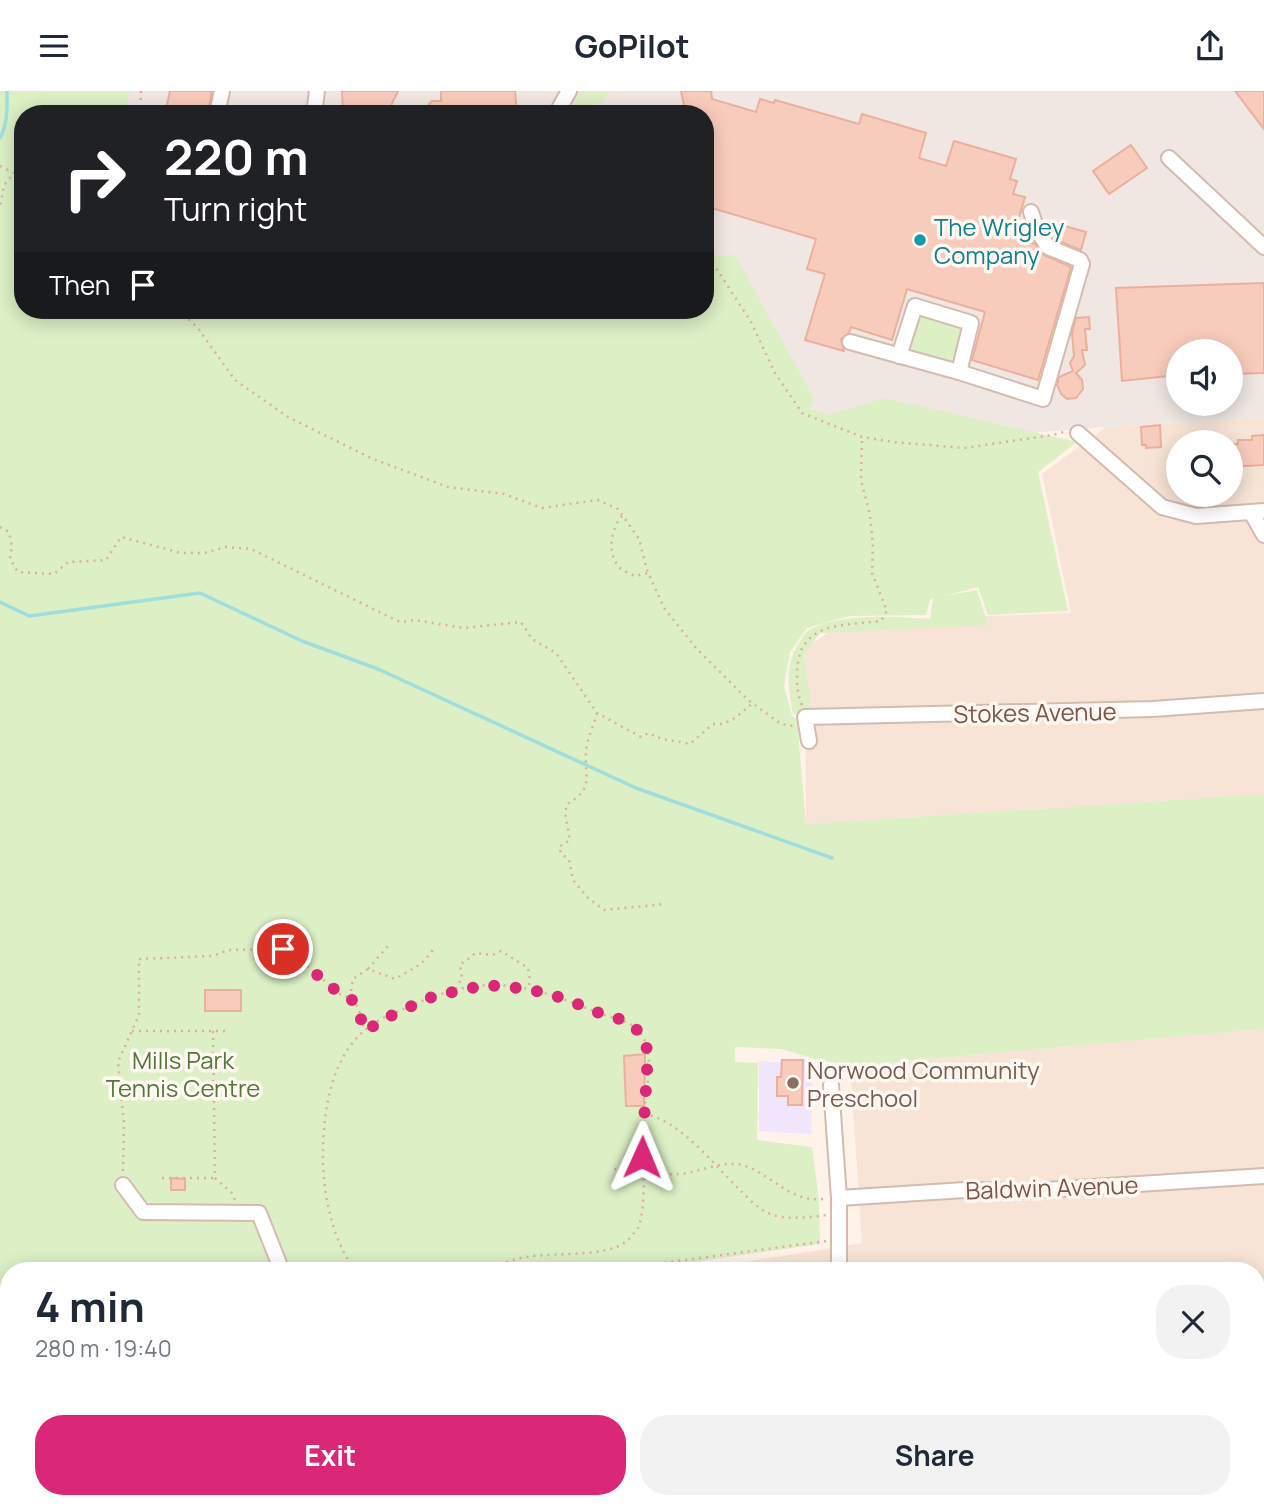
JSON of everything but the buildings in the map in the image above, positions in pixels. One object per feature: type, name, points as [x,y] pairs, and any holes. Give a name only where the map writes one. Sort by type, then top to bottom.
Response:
[{"type":"street","points":[[1169,158],[1264,247]]},
{"type":"street","points":[[850,342],[1043,399],[1082,264],[1080,260],[1048,247],[1037,230],[1031,212]]},
{"type":"street","points":[[899,356],[915,306],[971,323],[958,372]]},
{"type":"street","points":[[1074,429],[1162,507],[1196,516],[1257,511],[1264,535]]},
{"type":"street","name":"Stokes Avenue","points":[[804,712],[1153,709],[1264,701]]},
{"type":"street","points":[[804,712],[809,741]]},
{"type":"street","points":[[831,1085],[839,1198],[839,1262]]},
{"type":"street","name":"Baldwin Avenue","points":[[839,1198],[965,1191],[1029,1191],[1264,1176]]},
{"type":"street","points":[[123,1185],[143,1212],[259,1213],[278,1262]]},
{"type":"path","points":[[0,166],[14,173],[4,185],[0,208]]},
{"type":"path","points":[[714,265],[751,322],[775,373],[802,413],[862,437],[893,443],[964,448],[1054,436],[1074,429]]},
{"type":"path","points":[[188,319],[197,327],[235,380],[288,417],[373,459],[448,487],[504,494],[542,508],[598,500],[618,509],[639,539],[649,573],[664,608],[696,648],[753,703],[781,725],[793,727],[804,712],[797,694],[797,661],[809,636],[824,628],[881,621],[887,611],[872,573],[870,515],[861,480],[862,437]]},
{"type":"path","points":[[622,516],[614,526],[611,540],[614,556],[620,568],[635,576],[649,573]]},
{"type":"path","points":[[0,527],[9,532],[12,546],[10,559],[18,572],[28,574],[54,574],[68,562],[106,560],[121,537],[181,553],[226,547],[251,549],[400,622],[414,620],[464,628],[520,622],[532,639],[556,653],[597,713],[641,737],[649,733],[661,741],[674,740],[690,744],[713,724],[723,724],[735,718],[753,703]]},
{"type":"path","points":[[597,713],[586,751],[586,785],[580,796],[566,804],[570,840],[559,847],[561,853],[569,860],[573,880],[587,897],[604,910],[665,904]]},
{"type":"path","points":[[350,997],[353,979],[368,969],[388,946]]},
{"type":"path","points":[[123,1185],[124,1123],[118,1062],[139,1015],[139,959],[212,956],[229,950],[283,949],[340,994],[350,997],[358,1007],[365,1031]]},
{"type":"path","points":[[368,969],[395,979],[421,964],[433,950]]},
{"type":"path","points":[[455,991],[462,977],[460,965],[464,961],[475,953],[492,955],[501,951],[528,968],[528,989]]},
{"type":"path","points":[[350,1262],[343,1250],[325,1191],[323,1174],[324,1132],[336,1070],[345,1054],[371,1025],[418,1002],[486,985],[528,989],[566,999],[626,1021],[643,1035],[648,1053],[644,1174],[638,1228],[615,1248],[530,1257],[508,1262]]},
{"type":"path","points":[[132,1031],[225,1031]]},
{"type":"path","points":[[213,1031],[215,1178]]},
{"type":"path","points":[[214,1095],[229,1097],[237,1089]]},
{"type":"path","points":[[644,1114],[663,1119],[747,1197],[769,1213],[799,1218],[830,1215]]},
{"type":"path","points":[[614,1169],[644,1174],[692,1173],[715,1166],[740,1165],[801,1199],[839,1198]]},
{"type":"path","points":[[162,1178],[215,1178],[232,1193],[242,1213]]},
{"type":"path","points":[[671,1262],[838,1240]]},
{"type":"shaded area","points":[[130,91],[1264,91],[1264,418],[820,449],[810,404],[714,270],[714,105],[127,105]]},
{"type":"shaded area","points":[[1264,418],[1264,794],[806,824],[805,648],[846,621],[1071,613],[1042,474],[1106,427]]},
{"type":"shaded area","points":[[1264,1029],[1264,1262],[746,1262],[862,1243],[850,1066]]},
{"type":"shaded area","points":[[781,1058],[813,1060],[811,1134],[759,1131],[759,1061],[779,1062]]},
{"type":"green space","name":"Mills Park Tennis Centre","points":[[0,91],[130,91],[127,105],[14,105],[14,319],[714,319],[714,256],[735,255],[814,399],[810,409],[827,415],[885,398],[1077,442],[1038,472],[1068,611],[988,615],[978,587],[944,596],[977,590],[988,625],[820,633],[804,655],[812,714],[793,714],[789,668],[795,650],[808,631],[823,624],[853,618],[902,617],[930,620],[933,598],[930,599],[926,615],[849,616],[807,628],[790,652],[784,686],[792,716],[797,719],[806,824],[1264,794],[1264,1029],[850,1066],[781,1049],[735,1047],[735,1062],[758,1063],[757,1140],[812,1147],[819,1200],[820,1244],[695,1262],[0,1262]]},
{"type":"green space","points":[[580,91],[610,91],[600,104],[576,105],[575,102]]},
{"type":"green space","points":[[925,315],[957,324],[962,329],[959,348],[955,357],[947,363],[911,350],[914,330]]},
{"type":"waterway","points":[[0,138],[6,121],[7,91]]},
{"type":"waterway","points":[[0,602],[29,616],[200,593],[302,641],[378,669],[636,788],[832,858]]},
{"type":"place","name":"The Wrigley Company","points":[[920,240]]},
{"type":"place","name":"Norwood Community Preschool","points":[[793,1083]]},
{"type":"route","points":[[283,949],[340,994],[350,997],[358,1007],[365,1031],[371,1025],[418,1002],[449,992],[486,985],[528,989],[566,999],[626,1021],[643,1035],[648,1053],[642,1157]]}]
